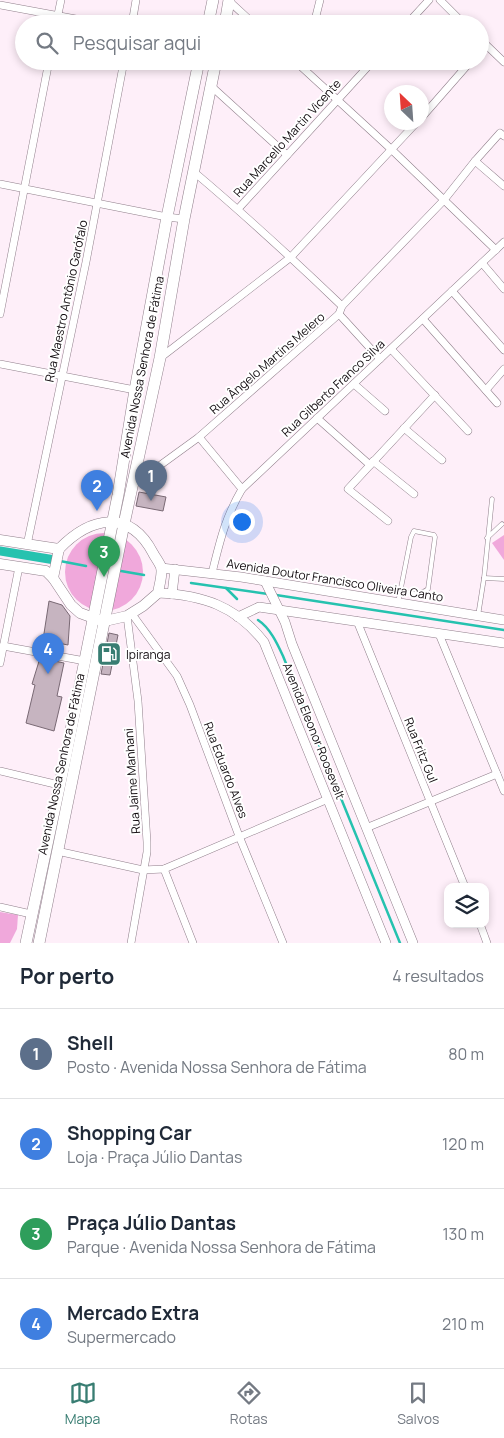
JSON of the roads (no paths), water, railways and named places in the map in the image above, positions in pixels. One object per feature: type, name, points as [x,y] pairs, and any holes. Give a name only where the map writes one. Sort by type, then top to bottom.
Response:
[{"type":"main road","points":[[210,15],[213,0]]},
{"type":"main road","points":[[226,15],[229,0]]},
{"type":"main road","name":"Avenida Nossa Senhora de Fátima","points":[[26,943],[85,661],[167,217],[197,70]]},
{"type":"main road","name":"Avenida Nossa Senhora de Fátima","points":[[39,943],[124,524],[160,358],[184,219],[215,70]]},
{"type":"main road","points":[[112,522],[124,524],[141,535],[162,568],[158,593],[130,615],[105,621],[92,618],[80,613],[70,605],[54,574],[58,552],[70,537],[82,529],[94,524],[112,522]]},
{"type":"main road","points":[[0,540],[58,552]]},
{"type":"main road","points":[[0,564],[54,574]]},
{"type":"street","points":[[58,14],[61,0]]},
{"type":"street","points":[[134,15],[136,0]]},
{"type":"street","points":[[229,0],[245,15]]},
{"type":"street","points":[[316,15],[320,0]]},
{"type":"street","points":[[415,15],[429,0]]},
{"type":"street","points":[[440,0],[455,15]]},
{"type":"street","points":[[0,5],[62,15]]},
{"type":"street","points":[[489,48],[504,62]]},
{"type":"street","points":[[0,314],[47,70]]},
{"type":"street","name":"Rua Maestro Antônio Garófalo","points":[[27,545],[98,202],[122,70]]},
{"type":"street","points":[[305,70],[496,250]]},
{"type":"street","name":"Rua Marcello Martin Vicente","points":[[238,209],[365,70]]},
{"type":"street","points":[[429,109],[463,70]]},
{"type":"street","points":[[212,86],[287,155]]},
{"type":"street","points":[[160,358],[291,257],[410,130]]},
{"type":"street","name":"Rua Ângelo Martins Melero","points":[[133,485],[199,437],[339,314],[342,306],[444,200],[500,133],[504,136]]},
{"type":"street","points":[[475,161],[504,186]]},
{"type":"street","points":[[194,172],[238,209],[342,306]]},
{"type":"street","points":[[0,184],[184,219]]},
{"type":"street","name":"Rua Gilberto Franco Silva","points":[[212,573],[221,533],[231,508],[242,489],[504,242]]},
{"type":"street","points":[[482,263],[504,289]]},
{"type":"street","points":[[452,291],[504,350]]},
{"type":"street","points":[[339,314],[380,359]]},
{"type":"street","points":[[423,319],[496,403]]},
{"type":"street","points":[[391,349],[468,431]]},
{"type":"street","points":[[0,364],[135,390]]},
{"type":"street","points":[[486,390],[504,369]]},
{"type":"street","points":[[354,384],[385,411]]},
{"type":"street","points":[[388,521],[348,489],[435,394]]},
{"type":"street","points":[[317,418],[372,463],[414,494]]},
{"type":"street","points":[[404,428],[442,460]]},
{"type":"street","points":[[199,437],[242,489]]},
{"type":"street","points":[[0,663],[19,567]]},
{"type":"street","name":"Avenida Doutor Francisco Oliveira Canto","points":[[162,568],[212,573],[504,620]]},
{"type":"street","points":[[172,594],[175,569]]},
{"type":"street","name":"Avenida Eleonor Roosevelt","points":[[266,583],[289,632],[292,644],[413,943]]},
{"type":"street","name":"Avenida Eleonor Roosevelt","points":[[158,593],[205,599],[220,605],[254,629],[264,642],[386,943]]},
{"type":"street","points":[[238,617],[259,607],[504,643]]},
{"type":"street","name":"Rua Eduardo Alves","points":[[130,615],[177,676],[283,943]]},
{"type":"street","name":"Rua Jaime Manhani","points":[[130,615],[138,701],[147,842],[132,943]]},
{"type":"street","name":"Rua Fritz Gul","points":[[357,621],[462,883]]},
{"type":"street","points":[[439,634],[504,791]]},
{"type":"street","points":[[3,646],[85,661]]},
{"type":"street","points":[[0,771],[59,785]]},
{"type":"street","points":[[366,828],[497,774]]},
{"type":"street","points":[[57,851],[143,870],[164,869],[328,799]]},
{"type":"street","points":[[164,869],[193,943]]},
{"type":"street","points":[[0,907],[31,914]]},
{"type":"street","points":[[482,928],[488,943]]},
{"type":"lane","points":[[478,616],[492,499]]},
{"type":"lane","points":[[487,538],[502,524]]},
{"type":"lane","points":[[398,603],[400,591],[412,533],[414,531],[431,533],[435,537],[428,589],[416,594],[400,591]]},
{"type":"lane","points":[[484,578],[504,580]]},
{"type":"waterway","points":[[0,551],[55,560]]},
{"type":"waterway","points":[[60,561],[86,566]]},
{"type":"waterway","points":[[121,571],[144,575]]},
{"type":"waterway","points":[[191,583],[268,594]]},
{"type":"waterway","points":[[226,588],[237,599]]},
{"type":"waterway","points":[[276,595],[504,630]]},
{"type":"waterway","points":[[258,620],[270,631],[283,656],[400,943]]},
{"type":"place","name":"Shell","points":[[151,501]]},
{"type":"place","name":"Shopping Car","points":[[97,511]]},
{"type":"place","name":"Praça Júlio Dantas","points":[[104,577]]},
{"type":"place","name":"Ipiranga","points":[[109,654]]},
{"type":"place","name":"Mercado Extra","points":[[48,674]]}]
